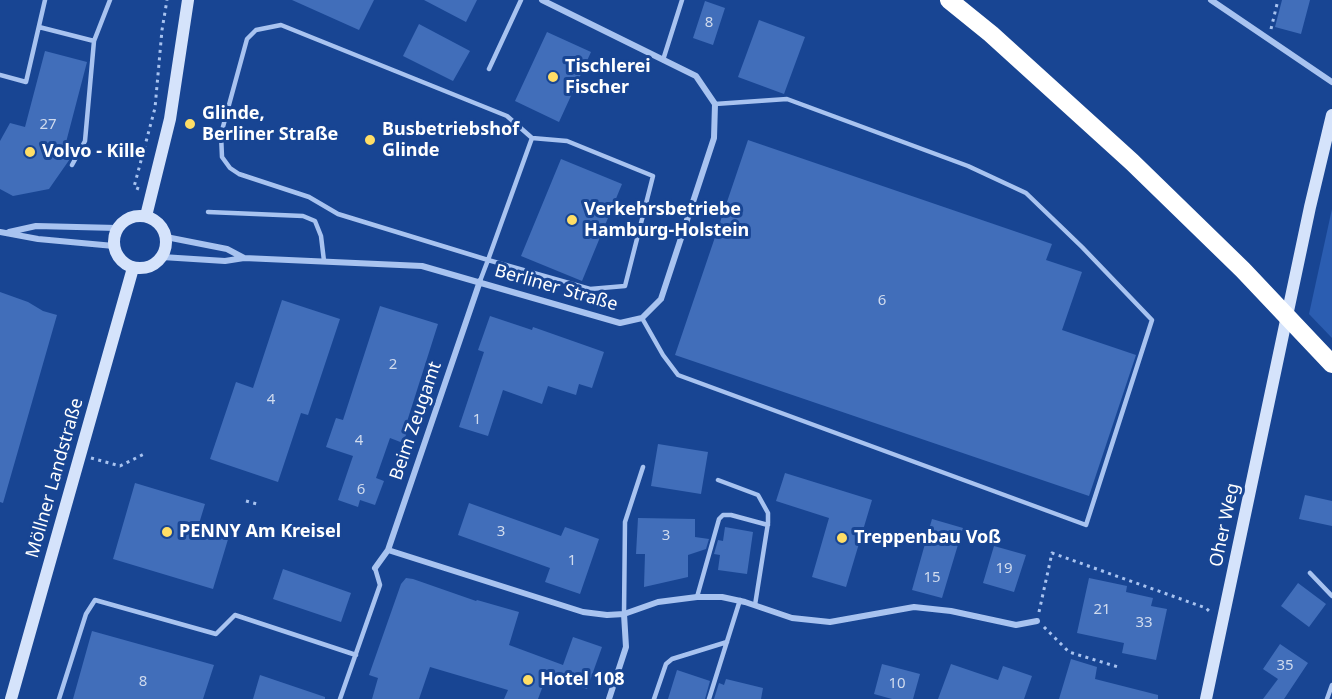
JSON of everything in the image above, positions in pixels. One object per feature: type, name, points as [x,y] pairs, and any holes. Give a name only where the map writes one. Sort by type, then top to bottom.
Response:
[{"type":"highway","points":[[949,0],[1007,48],[1140,170],[1243,270],[1332,364]]},
{"type":"main road","points":[[146,216],[170,119],[188,0]]},
{"type":"main road","name":"Oher Weg","points":[[1206,699],[1298,262],[1332,116]]},
{"type":"main road","points":[[146,216],[159,223],[166,237],[165,250],[150,267],[133,268],[120,260],[114,246],[115,234],[117,228],[130,217],[146,216]]},
{"type":"main road","name":"Möllner Landstraße","points":[[11,699],[133,268]]},
{"type":"street","points":[[542,0],[696,76],[715,104],[714,138],[661,299],[642,318]]},
{"type":"street","points":[[1211,0],[1332,82]]},
{"type":"street","points":[[3,232],[36,226],[117,228]]},
{"type":"street","points":[[3,232],[38,240],[114,246]]},
{"type":"street","name":"Berliner Straße","points":[[166,237],[227,249],[244,258]]},
{"type":"street","name":"Berliner Straße","points":[[162,256],[225,261],[244,258],[422,266],[620,323],[642,318]]},
{"type":"street","name":"Beim Zeugamt","points":[[375,568],[388,550],[480,281]]},
{"type":"street","points":[[388,550],[583,612],[607,615],[624,614],[658,602],[697,597],[722,597],[740,600],[792,618],[831,622],[914,607],[951,611],[1016,625],[1037,621]]},
{"type":"street","points":[[609,699],[626,647],[624,614]]},
{"type":"lane","points":[[0,75],[26,82],[45,0]]},
{"type":"lane","points":[[72,165],[85,141],[94,41],[110,0]]},
{"type":"lane","points":[[489,69],[521,0]]},
{"type":"lane","points":[[663,60],[682,0]]},
{"type":"lane","points":[[281,25],[507,116],[532,138],[567,141],[653,176],[625,286],[590,289],[338,214],[309,197],[239,174],[222,158],[222,134],[247,39],[256,30],[281,25]]},
{"type":"lane","points":[[39,27],[94,41]]},
{"type":"lane","points":[[642,318],[663,356],[678,375],[1086,525],[1152,320],[1026,193],[968,165],[787,99],[715,104]]},
{"type":"lane","points":[[480,281],[532,138]]},
{"type":"lane","points":[[208,212],[303,216],[315,221],[321,236],[324,261]]},
{"type":"lane","points":[[624,614],[625,522],[643,467]]},
{"type":"lane","points":[[718,480],[758,495],[768,513],[755,605]]},
{"type":"lane","points":[[697,597],[719,519],[723,515],[731,515],[768,525]]},
{"type":"lane","points":[[340,699],[380,585],[375,568]]},
{"type":"lane","points":[[1310,573],[1332,596]]},
{"type":"lane","points":[[58,699],[86,614],[95,600],[216,634],[235,615],[356,655]]},
{"type":"lane","points":[[709,699],[740,600]]},
{"type":"lane","points":[[654,699],[666,664],[672,659],[727,642]]},
{"type":"lane","points":[[1327,699],[1332,685]]},
{"type":"path","points":[[152,193],[134,187],[155,108],[167,0]]},
{"type":"path","points":[[1270,29],[1278,0]]},
{"type":"path","points":[[81,456],[120,466],[146,453]]},
{"type":"path","points":[[246,501],[257,504]]},
{"type":"path","points":[[1118,667],[1069,652],[1037,621],[1052,553],[1206,608],[1223,625]]},
{"type":"shaded area","points":[[1332,209],[1332,338],[1309,314]]},
{"type":"building","points":[[292,0],[374,0],[359,30]]},
{"type":"building","points":[[424,0],[477,0],[466,22]]},
{"type":"building","points":[[1282,0],[1310,0],[1301,34],[1275,27]]},
{"type":"building","points":[[705,1],[725,8],[713,45],[693,38]]},
{"type":"building","points":[[759,20],[805,37],[784,94],[738,77]]},
{"type":"building","points":[[419,24],[470,51],[453,81],[403,56]]},
{"type":"building","name":"Tischlerei Fischer","points":[[547,32],[591,52],[559,122],[515,101]]},
{"type":"building","points":[[45,51],[87,62],[64,150],[72,156],[49,189],[13,196],[0,189],[0,141],[10,123],[25,127]]},
{"type":"building","points":[[748,140],[1052,244],[1046,260],[1082,272],[1062,330],[1136,355],[1089,496],[675,355]]},
{"type":"building","name":"Verkehrsbetriebe Hamburg-Holstein","points":[[561,159],[622,184],[582,281],[521,256]]},
{"type":"building","points":[[0,292],[57,315],[3,503],[0,502]]},
{"type":"building","points":[[282,300],[340,319],[308,415],[301,413],[278,482],[210,459],[236,382],[253,388]]},
{"type":"building","points":[[380,306],[438,324],[404,431],[407,432],[403,443],[390,438],[376,478],[384,481],[375,505],[360,500],[358,507],[338,500],[353,456],[326,447],[336,418],[343,420]]},
{"type":"building","points":[[490,316],[532,330],[533,327],[604,352],[592,388],[579,384],[576,395],[548,386],[542,404],[503,390],[488,436],[459,427],[484,352],[478,350]]},
{"type":"building","points":[[658,444],[708,452],[701,494],[651,486]]},
{"type":"building","name":"Treppenbau Voß","points":[[785,473],[872,500],[846,587],[812,577],[829,518],[776,501]]},
{"type":"building","name":"PENNY Am Kreisel","points":[[135,483],[205,504],[198,527],[229,536],[213,589],[113,559]]},
{"type":"building","points":[[1305,495],[1332,501],[1332,526],[1299,519]]},
{"type":"building","points":[[469,503],[561,536],[565,527],[599,539],[580,594],[545,582],[550,568],[458,535]]},
{"type":"building","points":[[638,518],[695,519],[695,537],[709,539],[706,549],[688,555],[688,577],[644,587],[645,554],[636,554]]},
{"type":"building","points":[[932,519],[963,528],[942,598],[912,590]]},
{"type":"building","points":[[725,527],[753,532],[747,574],[718,570],[720,555],[714,554],[718,540],[723,541]]},
{"type":"building","points":[[994,546],[1026,555],[1014,592],[983,583]]},
{"type":"building","points":[[283,569],[351,593],[341,622],[273,599]]},
{"type":"building","points":[[406,578],[476,601],[519,612],[509,645],[563,665],[573,637],[602,647],[587,689],[547,675],[538,699],[504,699],[508,690],[430,667],[419,699],[372,699],[378,678],[369,675],[401,584]]},
{"type":"building","points":[[1089,578],[1127,586],[1126,592],[1153,598],[1151,606],[1167,609],[1156,660],[1122,653],[1124,643],[1077,633]]},
{"type":"building","points":[[1298,583],[1326,604],[1309,627],[1281,606]]},
{"type":"building","points":[[92,631],[214,665],[203,699],[73,699]]},
{"type":"building","points":[[1280,644],[1308,663],[1284,699],[1263,699],[1278,679],[1263,669]]},
{"type":"building","points":[[1071,659],[1097,667],[1095,679],[1158,695],[1158,699],[1059,699]]},
{"type":"building","points":[[882,664],[920,674],[913,699],[892,699],[874,694]]},
{"type":"building","points":[[951,664],[998,680],[1003,666],[1032,676],[1024,699],[938,699]]},
{"type":"building","points":[[677,670],[710,681],[705,699],[668,699]]},
{"type":"building","points":[[260,675],[325,697],[325,699],[253,699]]},
{"type":"building","points":[[726,679],[763,688],[761,699],[714,699],[719,683],[724,685]]},
{"type":"place","name":"Tischlerei Fischer","points":[[553,77]]},
{"type":"place","name":"Glinde, Berliner Straße","points":[[190,124]]},
{"type":"place","name":"Busbetriebshof Glinde","points":[[370,140]]},
{"type":"place","name":"Volvo - Kille","points":[[30,152]]},
{"type":"place","name":"Verkehrsbetriebe Hamburg-Holstein","points":[[572,220]]},
{"type":"place","name":"PENNY Am Kreisel","points":[[167,532]]},
{"type":"place","name":"Treppenbau Voß","points":[[842,538]]},
{"type":"place","name":"Hotel 108","points":[[528,680]]}]
